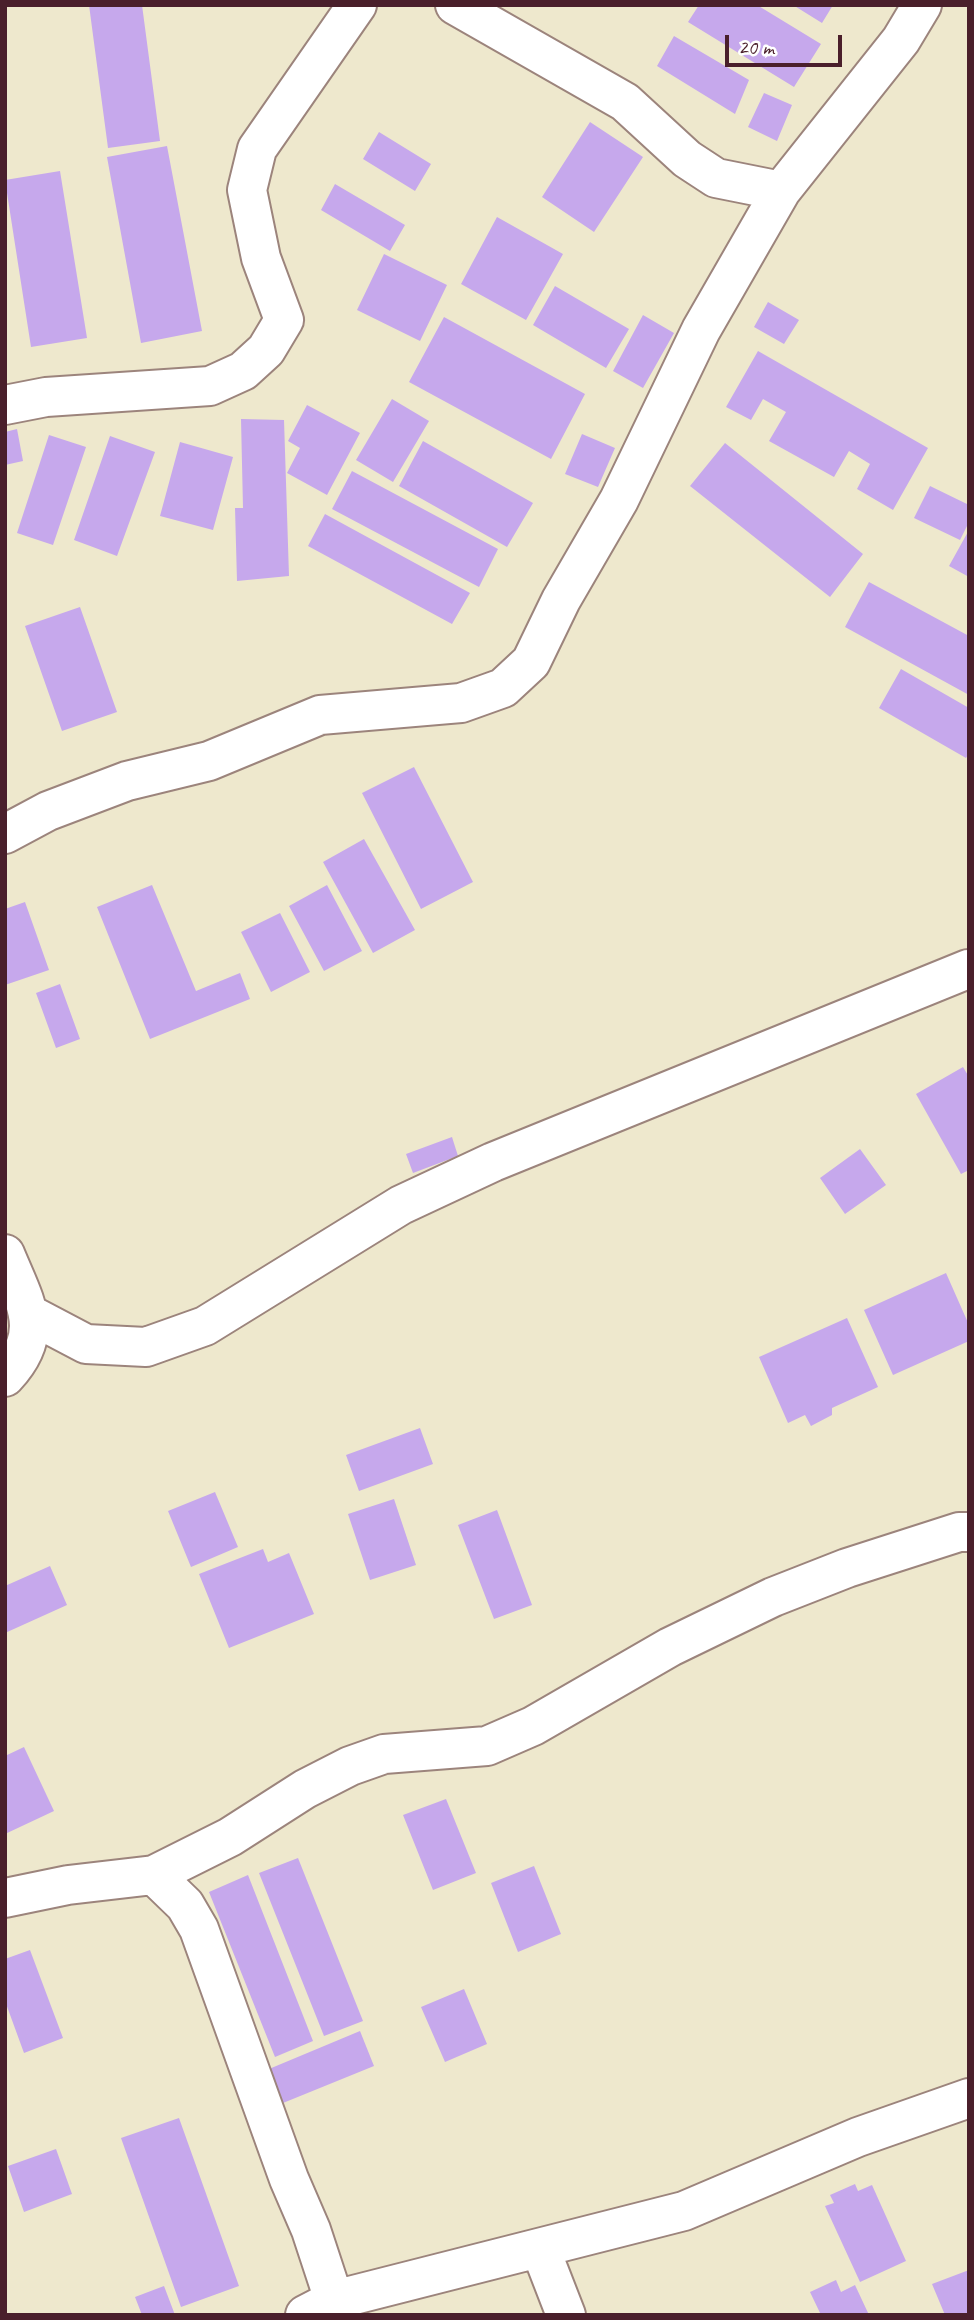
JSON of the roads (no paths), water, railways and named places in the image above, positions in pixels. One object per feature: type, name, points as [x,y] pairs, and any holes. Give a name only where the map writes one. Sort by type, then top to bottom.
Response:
[{"type":"street","points":[[5,405],[46,397],[210,386],[243,371],[267,351],[284,320],[261,258],[247,190],[257,149],[357,5]]},
{"type":"street","points":[[455,5],[625,102],[687,159],[716,178],[781,191]]},
{"type":"street","points":[[5,834],[48,811],[100,791],[127,781],[209,761],[320,715],[461,703],[503,688],[531,662],[561,600],[618,500],[701,330],[781,191],[901,40],[922,5]]},
{"type":"street","points":[[29,1314],[86,1344],[146,1347],[205,1326],[401,1205],[494,1162],[968,966]]},
{"type":"street","points":[[5,1254],[29,1314],[29,1343],[18,1364],[5,1377]]},
{"type":"street","points":[[5,1898],[68,1885],[154,1875],[230,1836],[305,1789],[350,1766],[384,1754],[487,1745],[533,1726],[670,1647],[773,1597],[847,1568],[959,1532],[969,1532]]},
{"type":"street","points":[[154,1875],[185,1905],[199,1929],[289,2179],[312,2230],[320,2307],[684,2211],[858,2137],[969,2098]]},
{"type":"street","points":[[540,2248],[566,2315]]}]
